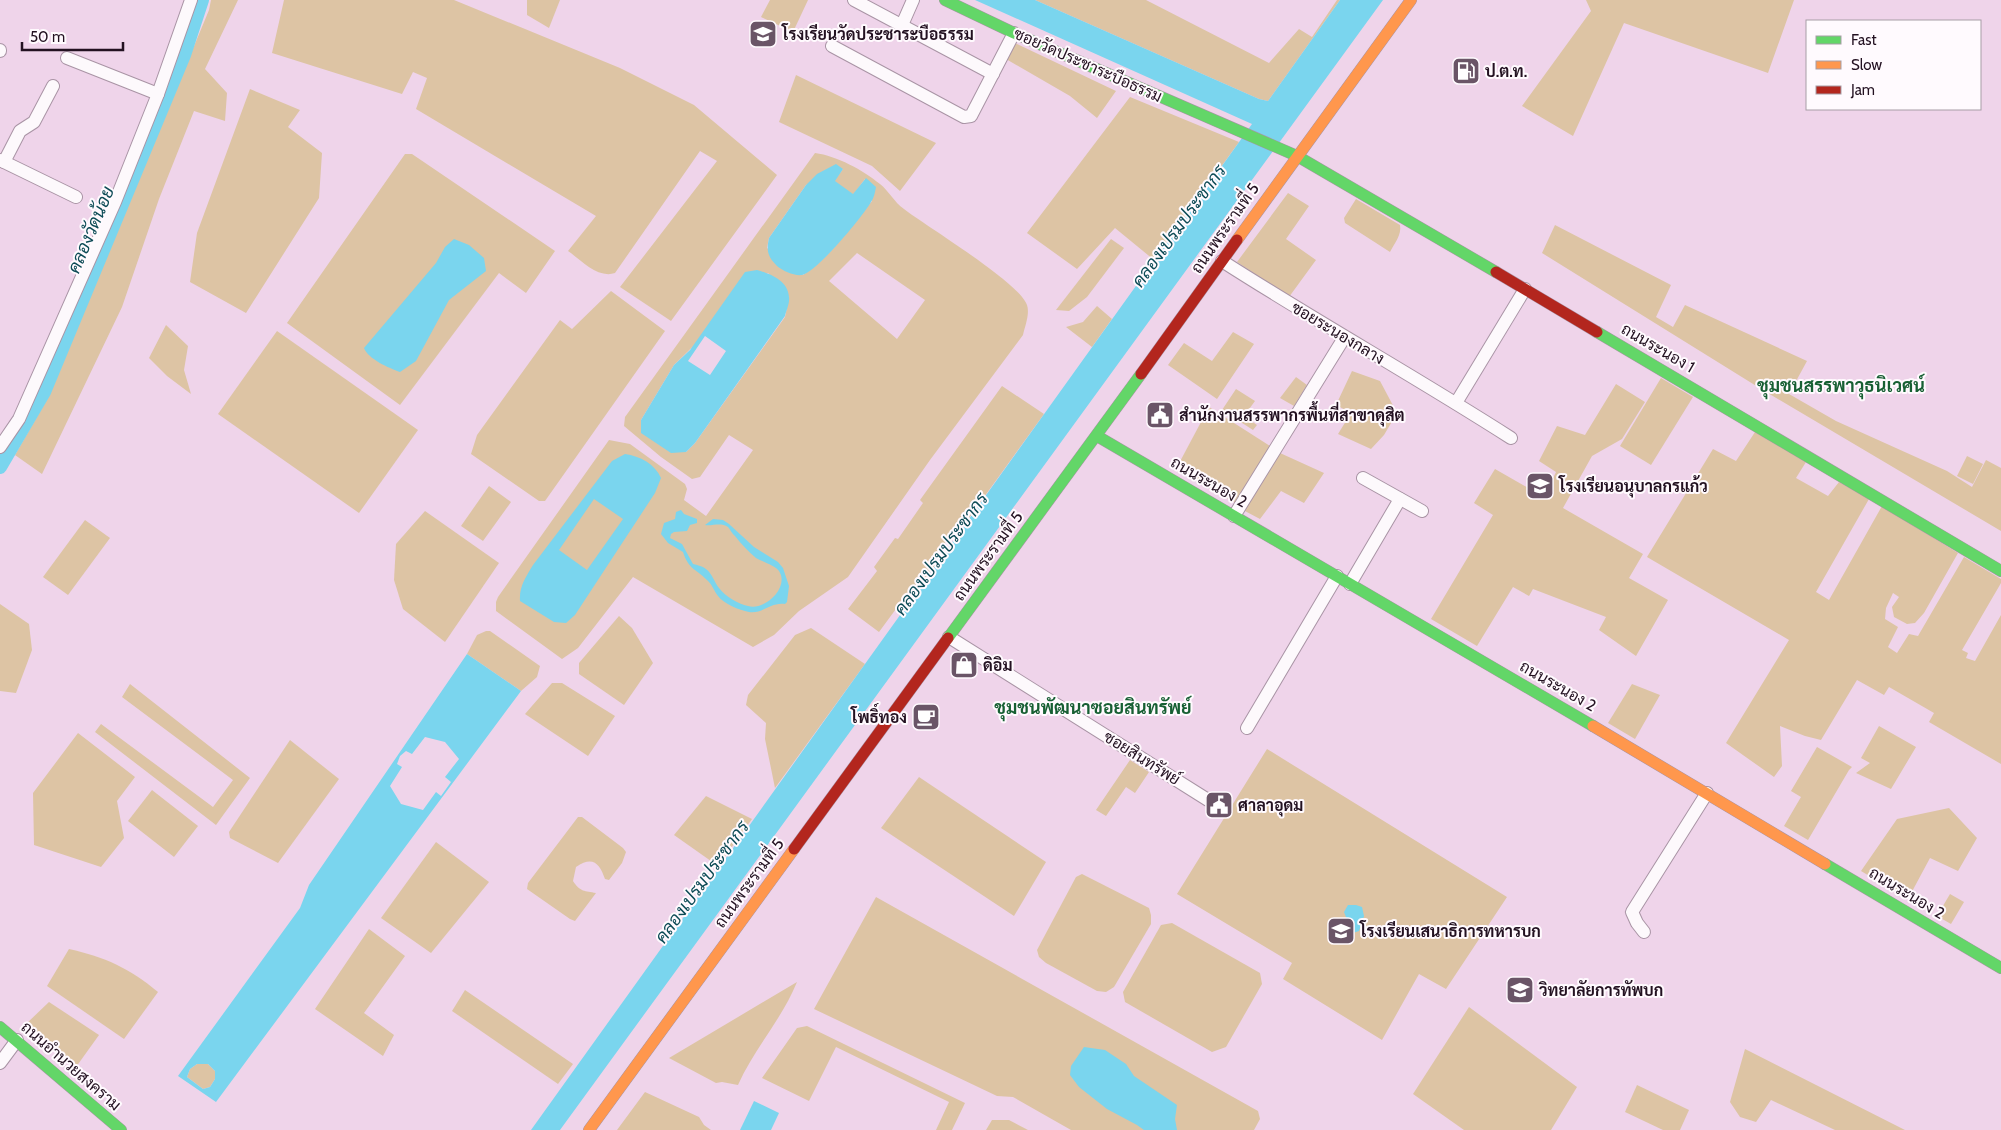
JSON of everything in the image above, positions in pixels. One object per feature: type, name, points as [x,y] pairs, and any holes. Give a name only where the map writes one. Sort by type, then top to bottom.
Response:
[{"type":"street","points":[[0,447],[19,418],[115,202],[158,94],[191,0]]},
{"type":"street","points":[[854,0],[993,74]]},
{"type":"street","points":[[902,25],[913,0]]},
{"type":"street","name":"ซอยวัดประชาระบือธรรม","points":[[944,0],[1014,33],[1281,148]]},
{"type":"street","name":"ถนนพระรามที่ 5","points":[[589,1130],[1097,436],[1411,0]]},
{"type":"street","points":[[832,46],[964,117],[971,116],[1014,33]]},
{"type":"street","points":[[67,58],[158,94]]},
{"type":"street","points":[[53,86],[34,122],[20,131],[2,161],[76,197]]},
{"type":"street","name":"ถนนระนอง 1","points":[[1281,148],[1714,400],[2001,571]]},
{"type":"street","name":"ซอยระนองกลาง","points":[[1222,261],[1344,338],[1456,402],[1511,438]]},
{"type":"street","points":[[1456,402],[1525,289]]},
{"type":"street","points":[[1234,516],[1344,338]]},
{"type":"street","name":"ถนนระนอง 2","points":[[1097,436],[1707,793],[2001,968]]},
{"type":"street","points":[[1363,478],[1422,512]]},
{"type":"street","points":[[1350,584],[1400,500]]},
{"type":"street","points":[[1247,728],[1337,576]]},
{"type":"street","name":"ซอยสินทรัพย์","points":[[949,637],[1208,800]]},
{"type":"street","points":[[1644,932],[1632,912],[1707,793]]},
{"type":"street","name":"ถนนอำนวยสงคราม","points":[[0,1026],[121,1130]]},
{"type":"street","points":[[0,1063],[17,1040]]},
{"type":"shaded area","points":[[211,0],[238,0],[205,69],[227,93],[225,121],[194,111],[159,199],[122,307],[42,474],[15,455],[49,396],[209,10]]},
{"type":"shaded area","points":[[284,0],[454,0],[620,68],[694,105],[777,175],[671,321],[620,287],[717,161],[700,151],[615,273],[609,274],[596,271],[568,251],[596,216],[416,109],[427,78],[413,72],[402,94],[272,53]]},
{"type":"shaded area","points":[[527,0],[560,0],[549,28],[527,15]]},
{"type":"shaded area","points":[[770,0],[808,0],[793,32],[761,17]]},
{"type":"shaded area","points":[[1035,0],[1146,0],[1269,63],[1299,29],[1312,37],[1337,0],[1340,0],[1268,101],[1259,99]]},
{"type":"shaded area","points":[[1586,0],[1794,0],[1768,73],[1624,23],[1573,136],[1522,106],[1591,11]]},
{"type":"shaded area","points":[[1015,43],[1116,91],[1097,118],[1070,96],[1006,59]]},
{"type":"shaded area","points":[[796,75],[936,143],[900,191],[872,166],[779,122]]},
{"type":"shaded area","points":[[250,89],[300,110],[288,127],[322,153],[319,198],[246,313],[190,282],[197,233]]},
{"type":"shaded area","points":[[1130,97],[1239,142],[1154,260],[1115,228],[1077,269],[1027,233]]},
{"type":"shaded area","points":[[815,153],[841,160],[873,179],[904,209],[991,269],[1021,295],[1027,305],[1028,316],[1023,335],[930,460],[848,577],[799,611],[774,635],[753,647],[633,577],[578,648],[562,659],[496,611],[498,597],[609,440],[630,444],[685,484],[687,489],[684,500],[706,516],[753,450],[729,435],[700,477],[692,479],[661,457],[624,426],[625,417]],"holes":[[[843,169],[834,181],[853,195],[865,179],[872,201],[832,250],[803,275],[767,248],[769,238],[806,185]],[[857,253],[925,300],[897,339],[829,281]],[[768,273],[789,297],[785,317],[695,443],[686,452],[641,420],[674,365]]]},
{"type":"shaded area","points":[[405,154],[412,154],[555,251],[526,293],[499,273],[400,405],[287,323]]},
{"type":"shaded area","points":[[1288,193],[1309,206],[1286,239],[1316,260],[1289,297],[1237,262]]},
{"type":"shaded area","points":[[1356,199],[1400,225],[1399,236],[1390,252],[1345,223],[1344,218]]},
{"type":"shaded area","points":[[1555,225],[1671,285],[1656,317],[1673,327],[1685,305],[1807,361],[1789,394],[1836,421],[1947,471],[1972,487],[1986,460],[2001,468],[2001,531],[1766,392],[1542,253]]},
{"type":"shaded area","points":[[1111,239],[1124,248],[1087,297],[1069,311],[1056,310]]},
{"type":"shaded area","points":[[611,291],[665,331],[545,501],[539,501],[471,454],[477,435],[560,320],[572,329]]},
{"type":"shaded area","points":[[1097,306],[1112,319],[1092,347],[1066,327],[1083,322]]},
{"type":"shaded area","points":[[166,325],[188,346],[184,370],[191,394],[167,376],[149,358]]},
{"type":"shaded area","points":[[277,331],[418,430],[359,513],[218,414]]},
{"type":"shaded area","points":[[1233,332],[1254,344],[1217,399],[1168,365],[1184,343],[1212,361]]},
{"type":"shaded area","points":[[1352,371],[1380,381],[1397,413],[1384,435],[1371,449],[1338,434],[1351,413],[1336,405]]},
{"type":"shaded area","points":[[1296,377],[1307,385],[1294,406],[1280,398]]},
{"type":"shaded area","points":[[1661,378],[1693,397],[1651,465],[1620,446]]},
{"type":"shaded area","name":"โรงเรียนอนุบาลกรแก้ว","points":[[1616,384],[1645,402],[1622,439],[1592,456],[1563,508],[1643,554],[1629,578],[1668,600],[1636,656],[1599,630],[1606,617],[1533,589],[1529,596],[1513,587],[1477,646],[1431,619],[1493,515],[1474,503],[1495,469],[1544,497],[1556,472],[1539,461],[1557,426],[1585,435]]},
{"type":"shaded area","points":[[1002,386],[1044,414],[961,529],[957,527],[932,561],[936,564],[912,597],[907,594],[879,632],[848,609],[877,571],[874,567],[895,538],[898,539],[923,503],[920,500]]},
{"type":"shaded area","points":[[1236,389],[1255,401],[1244,416],[1257,425],[1253,430],[1222,410]]},
{"type":"shaded area","points":[[1209,407],[1270,446],[1237,504],[1176,469]]},
{"type":"shaded area","points":[[1755,432],[1806,462],[1796,478],[1828,496],[1839,482],[1869,499],[1816,592],[1829,600],[1882,506],[1958,553],[1924,613],[1915,623],[1907,624],[1894,617],[1892,607],[1899,597],[1893,593],[1886,608],[1885,619],[1898,627],[1888,647],[1897,653],[1909,634],[1918,636],[1964,557],[2001,579],[2001,583],[1962,650],[1968,653],[1966,658],[1975,661],[2001,615],[2001,764],[1929,722],[1934,713],[1889,687],[1884,695],[1857,680],[1821,740],[1780,726],[1782,766],[1774,777],[1726,743],[1789,640],[1647,557],[1713,449],[1736,461]]},
{"type":"shaded area","points":[[1280,453],[1324,473],[1304,503],[1281,491],[1260,519],[1243,510]]},
{"type":"shaded area","points":[[1967,456],[1983,464],[1973,484],[1957,476]]},
{"type":"shaded area","points":[[489,486],[511,502],[483,541],[461,526]]},
{"type":"shaded area","points":[[425,511],[499,563],[445,642],[403,609],[394,580],[396,544]]},
{"type":"shaded area","points":[[85,520],[110,538],[68,595],[43,577]]},
{"type":"shaded area","points":[[0,604],[29,624],[32,650],[16,693],[0,691]]},
{"type":"shaded area","points":[[619,616],[632,628],[653,663],[624,705],[579,674],[579,663]]},
{"type":"shaded area","points":[[811,628],[865,664],[775,788],[765,739],[766,723],[746,705],[748,695],[795,635]]},
{"type":"shaded area","points":[[490,631],[540,666],[537,677],[521,691],[467,654],[477,635]]},
{"type":"shaded area","points":[[552,683],[562,683],[615,716],[588,756],[525,714]]},
{"type":"shaded area","points":[[130,684],[250,778],[216,825],[95,732],[101,724],[213,807],[233,780],[122,697]]},
{"type":"shaded area","points":[[1632,684],[1660,695],[1635,739],[1608,723]]},
{"type":"shaded area","points":[[1879,726],[1916,747],[1891,789],[1856,773],[1870,763],[1861,758]]},
{"type":"shaded area","points":[[78,733],[135,777],[117,801],[124,838],[101,867],[34,845],[33,793]]},
{"type":"shaded area","points":[[290,740],[339,779],[278,863],[230,838],[229,832]]},
{"type":"shaded area","points":[[1817,747],[1852,767],[1808,840],[1784,826],[1801,797],[1791,791]]},
{"type":"shaded area","points":[[1267,749],[1507,897],[1446,989],[1419,974],[1382,1040],[1283,979],[1292,963],[1177,894]]},
{"type":"shaded area","points":[[1130,760],[1149,772],[1135,793],[1126,787],[1106,816],[1096,810]]},
{"type":"shaded area","points":[[919,777],[1046,862],[1014,916],[881,828]]},
{"type":"shaded area","points":[[152,790],[198,826],[174,857],[128,821]]},
{"type":"shaded area","points":[[706,796],[752,819],[718,866],[674,835]]},
{"type":"shaded area","points":[[1949,808],[1977,838],[1958,871],[1930,858],[1908,899],[1861,871],[1897,819]]},
{"type":"shaded area","points":[[578,817],[582,817],[626,852],[622,863],[609,880],[605,879],[601,869],[595,863],[582,863],[576,867],[573,881],[576,885],[583,890],[596,893],[575,921],[527,889],[528,883]]},
{"type":"shaded area","points":[[436,842],[489,882],[431,953],[381,918]]},
{"type":"shaded area","points":[[1082,874],[1149,908],[1151,915],[1151,924],[1114,987],[1106,992],[1097,991],[1046,963],[1039,957],[1037,950],[1076,877]]},
{"type":"shaded area","points":[[1950,894],[1964,902],[1951,924],[1937,916]]},
{"type":"shaded area","points":[[876,897],[1258,1111],[1260,1119],[1254,1130],[1071,1130],[1013,1097],[997,1096],[814,1009]]},
{"type":"shaded area","points":[[1172,923],[1260,973],[1262,984],[1226,1047],[1212,1052],[1125,1002],[1123,992],[1161,925]]},
{"type":"shaded area","points":[[369,929],[405,956],[364,1013],[394,1035],[383,1056],[315,1009]]},
{"type":"shaded area","points":[[69,949],[116,964],[137,976],[158,992],[124,1039],[47,986]]},
{"type":"shaded area","points":[[797,982],[784,1009],[738,1085],[722,1082],[716,1083],[669,1058]]},
{"type":"shaded area","points":[[465,990],[573,1064],[558,1084],[452,1011]]},
{"type":"shaded area","points":[[49,1002],[99,1035],[76,1067],[25,1025]]},
{"type":"shaded area","points":[[1469,1007],[1577,1087],[1551,1130],[1464,1130],[1413,1094]]},
{"type":"shaded area","points":[[807,1026],[965,1103],[952,1130],[936,1130],[949,1102],[836,1047],[809,1101],[762,1078],[797,1028]]},
{"type":"shaded area","points":[[1745,1049],[1905,1130],[1835,1130],[1771,1100],[1756,1122],[1740,1117],[1730,1102]]},
{"type":"shaded area","points":[[197,1064],[208,1064],[215,1071],[215,1079],[210,1087],[203,1089],[187,1077],[190,1069]]},
{"type":"shaded area","points":[[1637,1085],[1689,1110],[1680,1130],[1663,1130],[1625,1112]]},
{"type":"shaded area","points":[[645,1092],[699,1117],[704,1125],[711,1130],[617,1130]]},
{"type":"shaded area","points":[[992,1120],[1009,1120],[1028,1130],[986,1130]]},
{"type":"water","name":"คลองเปรมประชากร","points":[[975,0],[1035,0],[1259,99],[1268,101],[1340,0],[1383,0],[560,1130],[531,1130],[1252,124]]},
{"type":"water","points":[[836,164],[843,169],[835,181],[853,194],[866,178],[876,187],[873,199],[850,230],[809,272],[796,275],[785,271],[777,266],[770,257],[768,250],[769,238],[806,185],[817,174]]},
{"type":"water","points":[[454,239],[469,245],[484,258],[486,271],[449,300],[416,361],[400,372],[379,363],[364,348],[436,263],[445,247]]},
{"type":"water","points":[[757,270],[773,276],[782,282],[788,291],[789,297],[785,316],[695,443],[686,452],[671,453],[641,433],[641,420],[674,365],[690,350],[745,272]],"holes":[[[705,336],[726,351],[710,375],[688,361]]]},
{"type":"water","points":[[625,454],[636,457],[651,465],[661,478],[655,493],[575,615],[566,623],[554,622],[520,601],[522,586],[533,565],[612,461]],"holes":[[[594,499],[623,519],[587,570],[559,550]]]},
{"type":"water","points":[[681,510],[684,514],[697,519],[697,523],[690,525],[687,531],[674,532],[670,538],[682,544],[693,564],[707,570],[725,594],[744,605],[754,607],[761,605],[774,597],[781,584],[781,578],[777,569],[756,558],[742,545],[728,527],[720,524],[705,525],[713,519],[723,520],[754,547],[778,562],[783,568],[789,586],[787,602],[749,612],[724,602],[709,582],[690,566],[683,552],[668,543],[661,534],[664,523],[675,519],[676,512]]},
{"type":"water","points":[[467,654],[521,691],[216,1102],[178,1076],[300,908],[309,885]],"holes":[[[425,737],[445,742],[459,759],[445,777],[451,782],[441,796],[436,792],[423,810],[401,804],[390,786],[402,767],[397,764],[400,756],[406,751],[412,754]],[[197,1064],[208,1064],[215,1071],[215,1079],[210,1087],[203,1089],[187,1077],[190,1069]]]},
{"type":"water","points":[[1348,905],[1362,907],[1364,916],[1359,931],[1353,933],[1347,930],[1348,922],[1344,912]]},
{"type":"water","points":[[1084,1047],[1105,1050],[1126,1064],[1134,1076],[1177,1105],[1175,1119],[1177,1130],[1144,1130],[1107,1109],[1079,1087],[1070,1075],[1071,1066]]},
{"type":"water","points":[[754,1101],[779,1113],[771,1130],[740,1130]]},
{"type":"waterway","name":"คลองวัดน้อย","points":[[0,467],[44,392],[184,55],[202,0]]},
{"type":"traffic: fast","points":[[945,0],[1014,33],[1297,156],[1496,272]]},
{"type":"traffic: fast","points":[[1597,332],[2001,571]]},
{"type":"traffic: fast","points":[[948,638],[1141,374]]},
{"type":"traffic: fast","points":[[1097,436],[1593,726]]},
{"type":"traffic: fast","points":[[1825,864],[2001,968]]},
{"type":"traffic: fast","points":[[0,1027],[121,1130]]},
{"type":"traffic: slow","points":[[1237,240],[1411,0]]},
{"type":"traffic: slow","points":[[1593,726],[1825,864]]},
{"type":"traffic: slow","points":[[589,1130],[794,849]]},
{"type":"traffic: jam","points":[[1141,374],[1237,240]]},
{"type":"traffic: jam","points":[[1496,272],[1597,332]]},
{"type":"traffic: jam","points":[[794,849],[948,638]]},
{"type":"place","name":"โรงเรียนวัดประชาระบือธรรม","points":[[763,34]]},
{"type":"place","name":"ป.ต.ท.","points":[[1466,71]]},
{"type":"place","name":"สำนักงานสรรพากรพื้นที่สาขาดุสิต","points":[[1160,415]]},
{"type":"place","name":"โรงเรียนอนุบาลกรแก้ว","points":[[1540,486]]},
{"type":"place","name":"ดิอิม","points":[[964,665]]},
{"type":"place","name":"โพธิ์ทอง","points":[[926,717]]},
{"type":"place","name":"ศาลาอุดม","points":[[1219,805]]},
{"type":"place","name":"โรงเรียนเสนาธิการทหารบก","points":[[1341,931]]},
{"type":"place","name":"วิทยาลัยการทัพบก","points":[[1520,990]]},
{"type":"district","name":"ชุมชนสรรพาวุธนิเวศน์","points":[[1841,386]]},
{"type":"district","name":"ชุมชนพัฒนาซอยสินทรัพย์","points":[[1093,708]]}]
